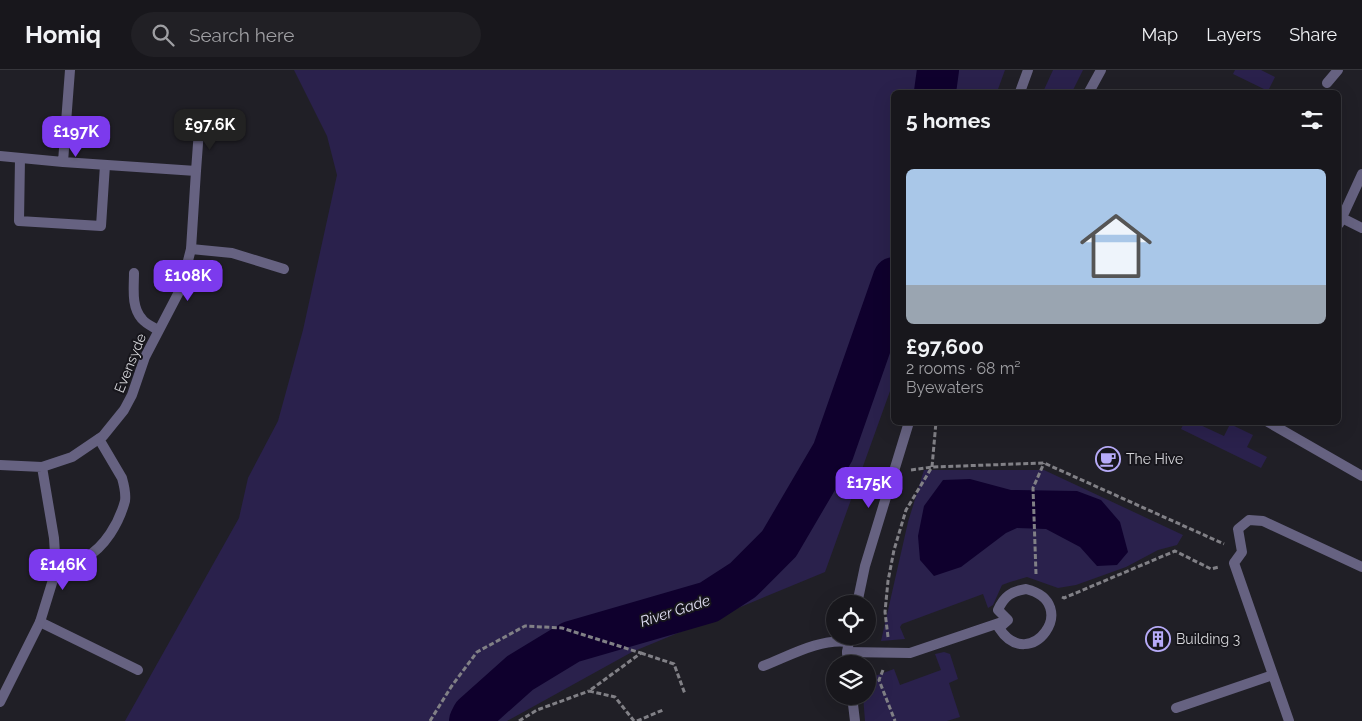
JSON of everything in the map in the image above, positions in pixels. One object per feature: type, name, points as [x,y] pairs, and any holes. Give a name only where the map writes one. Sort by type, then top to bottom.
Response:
[{"type":"street","points":[[63,162],[70,70]]},
{"type":"street","points":[[1021,90],[1028,70]]},
{"type":"street","points":[[1090,90],[1101,70]]},
{"type":"street","points":[[1327,83],[1338,70]]},
{"type":"street","name":"Evensyde","points":[[0,465],[42,467],[72,457],[99,439],[114,424],[124,410],[132,395],[145,357],[181,288],[191,250],[199,130]]},
{"type":"street","points":[[0,156],[196,171]]},
{"type":"street","points":[[20,158],[19,221],[101,226],[106,165]]},
{"type":"street","points":[[1341,219],[1362,174]]},
{"type":"street","points":[[1341,221],[1362,228]]},
{"type":"street","points":[[191,250],[232,253],[284,269]]},
{"type":"street","points":[[134,273],[134,300],[137,310],[142,320],[158,330]]},
{"type":"street","points":[[859,595],[865,566],[908,425]]},
{"type":"street","points":[[1273,425],[1362,476]]},
{"type":"street","points":[[56,570],[85,558],[101,546],[111,532],[125,500],[122,478],[99,439]]},
{"type":"street","points":[[0,702],[40,622],[56,570],[54,538],[42,467]]},
{"type":"street","points":[[1289,721],[1234,563],[1242,552],[1238,529],[1249,520],[1263,521],[1362,567]]},
{"type":"street","points":[[1026,590],[1041,594],[1051,612],[1049,629],[1043,636],[1028,644],[1019,643],[1004,635],[999,628],[1008,620],[998,610],[1008,594],[1017,591],[1026,590]]},
{"type":"street","points":[[857,645],[889,652],[910,653],[1008,620]]},
{"type":"street","points":[[40,622],[138,670]]},
{"type":"street","points":[[762,666],[809,648],[826,644]]},
{"type":"street","points":[[1176,708],[1273,675]]},
{"type":"street","points":[[853,705],[855,721]]},
{"type":"path","points":[[895,721],[879,680],[889,652],[885,612],[888,581],[894,550],[906,510],[932,467],[936,425]]},
{"type":"path","points":[[893,473],[932,467],[1044,463],[1242,552]]},
{"type":"path","points":[[1036,576],[1033,488],[1044,463]]},
{"type":"path","points":[[1058,595],[1064,598],[1174,551],[1211,569],[1234,563]]},
{"type":"path","points":[[430,721],[451,687],[477,652],[525,626],[562,628],[674,664],[685,694]]},
{"type":"path","points":[[519,721],[536,710],[589,691],[641,653]]},
{"type":"path","points":[[589,691],[614,697],[636,721],[663,710]]},
{"type":"shaded area","points":[[294,70],[1005,70],[998,90],[891,90],[891,388],[825,572],[632,652],[507,721],[125,721],[239,518],[248,478],[278,421],[303,330],[337,175],[327,136]]},
{"type":"shaded area","points":[[1053,70],[1083,70],[1073,90],[1044,90]]},
{"type":"shaded area","points":[[1235,70],[1261,70],[1275,77],[1268,90],[1266,90],[1233,74]]},
{"type":"shaded area","points":[[1183,425],[1200,425],[1224,436],[1230,425],[1232,425],[1253,435],[1247,447],[1267,457],[1261,468],[1181,429]]},
{"type":"shaded area","points":[[924,470],[1044,470],[1183,535],[1177,545],[1158,550],[1126,567],[1076,585],[1058,588],[1027,577],[1010,582],[1002,585],[993,605],[988,608],[983,594],[902,624],[900,627],[905,639],[881,641],[908,522]]},
{"type":"shaded area","points":[[970,479],[1011,490],[1077,491],[1101,500],[1120,522],[1128,552],[1117,565],[1097,566],[1080,547],[1046,529],[1017,528],[1006,533],[961,567],[934,576],[920,560],[918,536],[924,506],[943,480]]},
{"type":"shaded area","points":[[944,652],[950,654],[958,679],[949,683],[960,717],[947,721],[865,721],[864,705],[876,705],[876,676],[894,669],[900,685],[941,670],[935,654]]},
{"type":"waterway","name":"River Gade","points":[[935,90],[938,70]]},
{"type":"waterway","name":"River Gade","points":[[470,721],[473,715],[520,673],[571,642],[709,602],[743,580],[779,544],[833,452],[891,287]]},
{"type":"place","name":"The Hive","points":[[1108,459]]},
{"type":"place","name":"Building 3","points":[[1158,639]]}]
